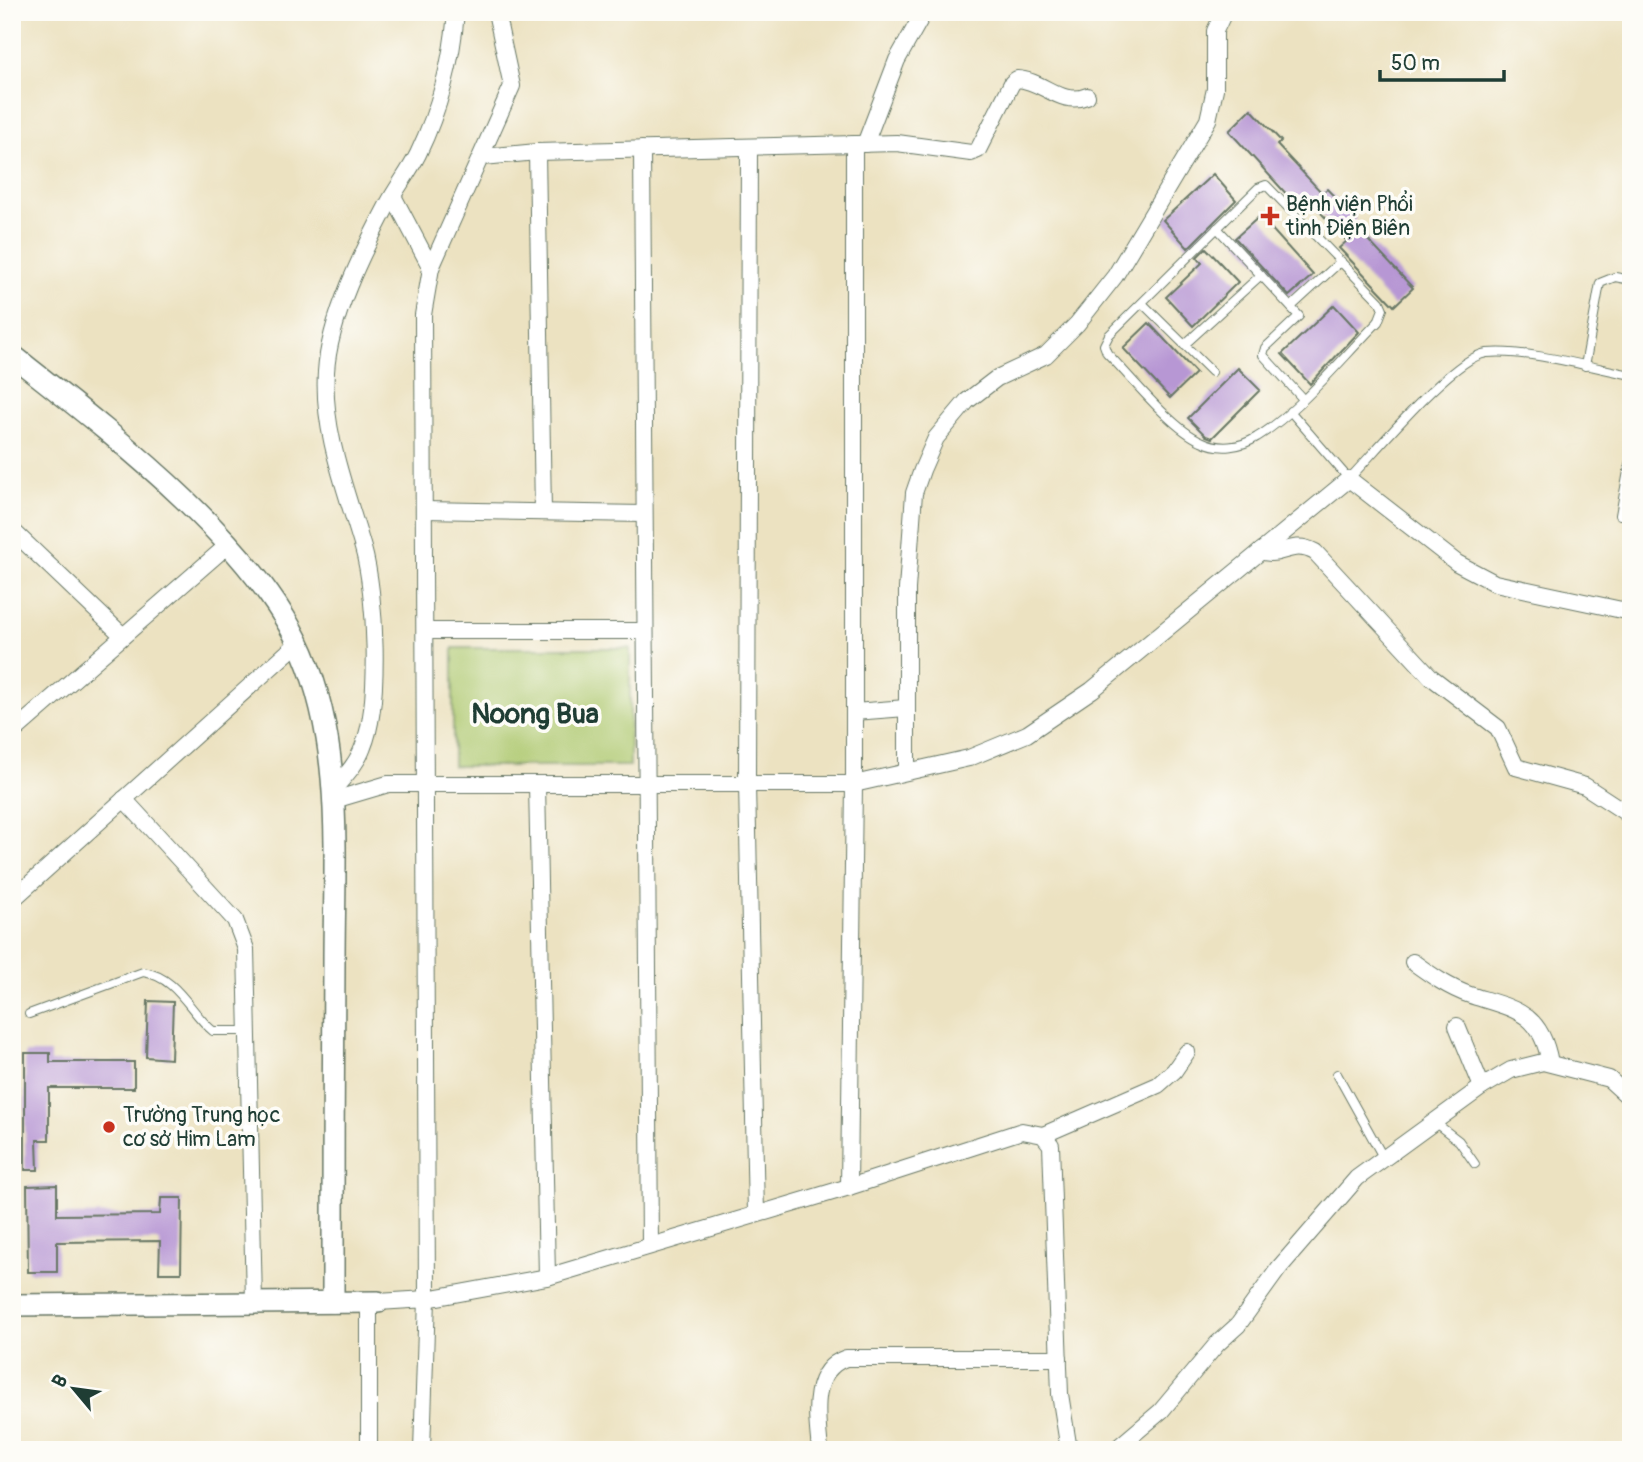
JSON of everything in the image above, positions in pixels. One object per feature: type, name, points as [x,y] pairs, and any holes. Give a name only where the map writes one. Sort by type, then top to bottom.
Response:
[{"type":"street","points":[[333,795],[364,746],[369,726],[373,592],[335,449],[327,404],[326,372],[332,337],[351,284],[417,156],[441,98],[450,70],[456,12]]},
{"type":"street","points":[[422,1450],[427,1299],[423,315],[431,268],[454,212],[483,157],[512,86],[496,12]]},
{"type":"street","points":[[849,1187],[859,144],[897,60],[924,12]]},
{"type":"street","points":[[907,771],[907,589],[914,493],[936,438],[967,401],[997,378],[1046,355],[1077,324],[1115,276],[1208,120],[1215,89],[1215,31],[1224,12]]},
{"type":"street","points":[[483,157],[537,152],[859,144],[924,145],[971,153],[978,150],[1012,83],[1017,79],[1026,79],[1069,100],[1087,96]]},
{"type":"street","points":[[749,148],[747,784],[756,1214]]},
{"type":"street","points":[[642,149],[644,784],[650,1245]]},
{"type":"street","points":[[537,152],[543,512]]},
{"type":"street","points":[[395,200],[431,268]]},
{"type":"street","points":[[12,355],[86,414],[229,544],[275,604],[298,643],[323,715],[333,795],[333,1302]]},
{"type":"street","points":[[333,795],[388,784],[854,784],[969,758],[1027,734],[1092,690],[1349,479],[1457,563],[1495,583],[1631,612]]},
{"type":"street","points":[[424,510],[643,514]]},
{"type":"street","points":[[12,530],[123,636]]},
{"type":"street","points":[[12,733],[229,544]]},
{"type":"street","points":[[1261,551],[1273,553],[1301,546],[1315,552],[1431,677],[1498,728],[1516,767],[1585,786],[1631,816]]},
{"type":"street","points":[[425,631],[644,631]]},
{"type":"street","points":[[12,900],[298,643]]},
{"type":"street","points":[[854,712],[906,708]]},
{"type":"street","points":[[537,784],[547,1277]]},
{"type":"street","points":[[124,799],[235,920],[246,949],[254,1302]]},
{"type":"street","points":[[1413,962],[1455,989],[1520,1011],[1542,1033],[1550,1063]]},
{"type":"street","points":[[1457,1027],[1482,1087]]},
{"type":"street","points":[[12,1305],[373,1302],[427,1299],[547,1277],[849,1187],[993,1139],[1022,1131],[1043,1135],[1158,1085],[1174,1071],[1187,1052]]},
{"type":"street","points":[[1115,1450],[1161,1411],[1217,1343],[1238,1325],[1279,1268],[1348,1188],[1383,1157],[1482,1087],[1511,1070],[1533,1063],[1550,1063],[1609,1079],[1631,1098]]},
{"type":"street","points":[[1043,1135],[1051,1145],[1060,1394],[1069,1450]]},
{"type":"street","points":[[369,1450],[373,1302]]},
{"type":"street","points":[[820,1450],[817,1397],[829,1367],[846,1358],[1059,1358]]},
{"type":"lane","points":[[1266,185],[1341,261],[1380,302],[1381,315],[1290,411],[1256,438],[1238,445],[1222,447],[1182,430],[1107,353],[1104,345],[1109,335],[1217,228],[1258,188],[1266,185]]},
{"type":"lane","points":[[1217,228],[1291,307],[1298,319],[1265,348],[1263,355],[1302,398]]},
{"type":"lane","points":[[1291,307],[1341,261]]},
{"type":"lane","points":[[1184,345],[1261,275]]},
{"type":"lane","points":[[1585,366],[1600,283],[1615,277],[1631,280]]},
{"type":"lane","points":[[1142,303],[1212,372]]},
{"type":"lane","points":[[1290,411],[1349,479],[1451,372],[1476,355],[1488,353],[1526,356],[1631,374]]},
{"type":"lane","points":[[1620,516],[1631,454]]},
{"type":"lane","points":[[29,1014],[143,972],[163,980],[192,1004],[213,1031],[248,1031]]},
{"type":"lane","points":[[1337,1074],[1383,1157]]},
{"type":"lane","points":[[1433,1121],[1458,1141],[1475,1164]]},
{"type":"green space","points":[[453,648],[630,648],[630,766],[453,766]]},
{"type":"building","points":[[1251,109],[1281,141],[1277,145],[1322,193],[1327,189],[1356,219],[1352,223],[1413,288],[1394,306],[1339,248],[1347,241],[1309,200],[1300,209],[1229,131]]},
{"type":"building","points":[[1213,174],[1236,200],[1188,248],[1163,220]]},
{"type":"building","points":[[1260,216],[1313,275],[1289,296],[1235,238]]},
{"type":"building","points":[[1206,248],[1238,282],[1193,326],[1166,297],[1202,263],[1197,257]]},
{"type":"building","points":[[1334,305],[1359,332],[1310,384],[1282,354]]},
{"type":"building","points":[[1149,323],[1196,373],[1170,398],[1123,348]]},
{"type":"building","points":[[1238,368],[1260,390],[1212,438],[1206,436],[1188,418]]},
{"type":"building","points":[[148,1001],[173,1002],[171,1059],[146,1057]]},
{"type":"building","points":[[25,1053],[50,1053],[50,1062],[134,1062],[134,1088],[49,1088],[49,1140],[37,1140],[38,1170],[25,1170]]},
{"type":"building","points":[[57,1185],[57,1215],[160,1214],[161,1198],[182,1198],[181,1273],[159,1273],[160,1241],[57,1242],[57,1272],[28,1272],[27,1186]]},
{"type":"place","name":"Bệnh viện Phổi tỉnh Điện Biên","points":[[1270,216]]},
{"type":"place","name":"Trường Trung học cơ sở Him Lam","points":[[109,1127]]},
{"type":"district","name":"Noong Bua","points":[[535,714]]}]
